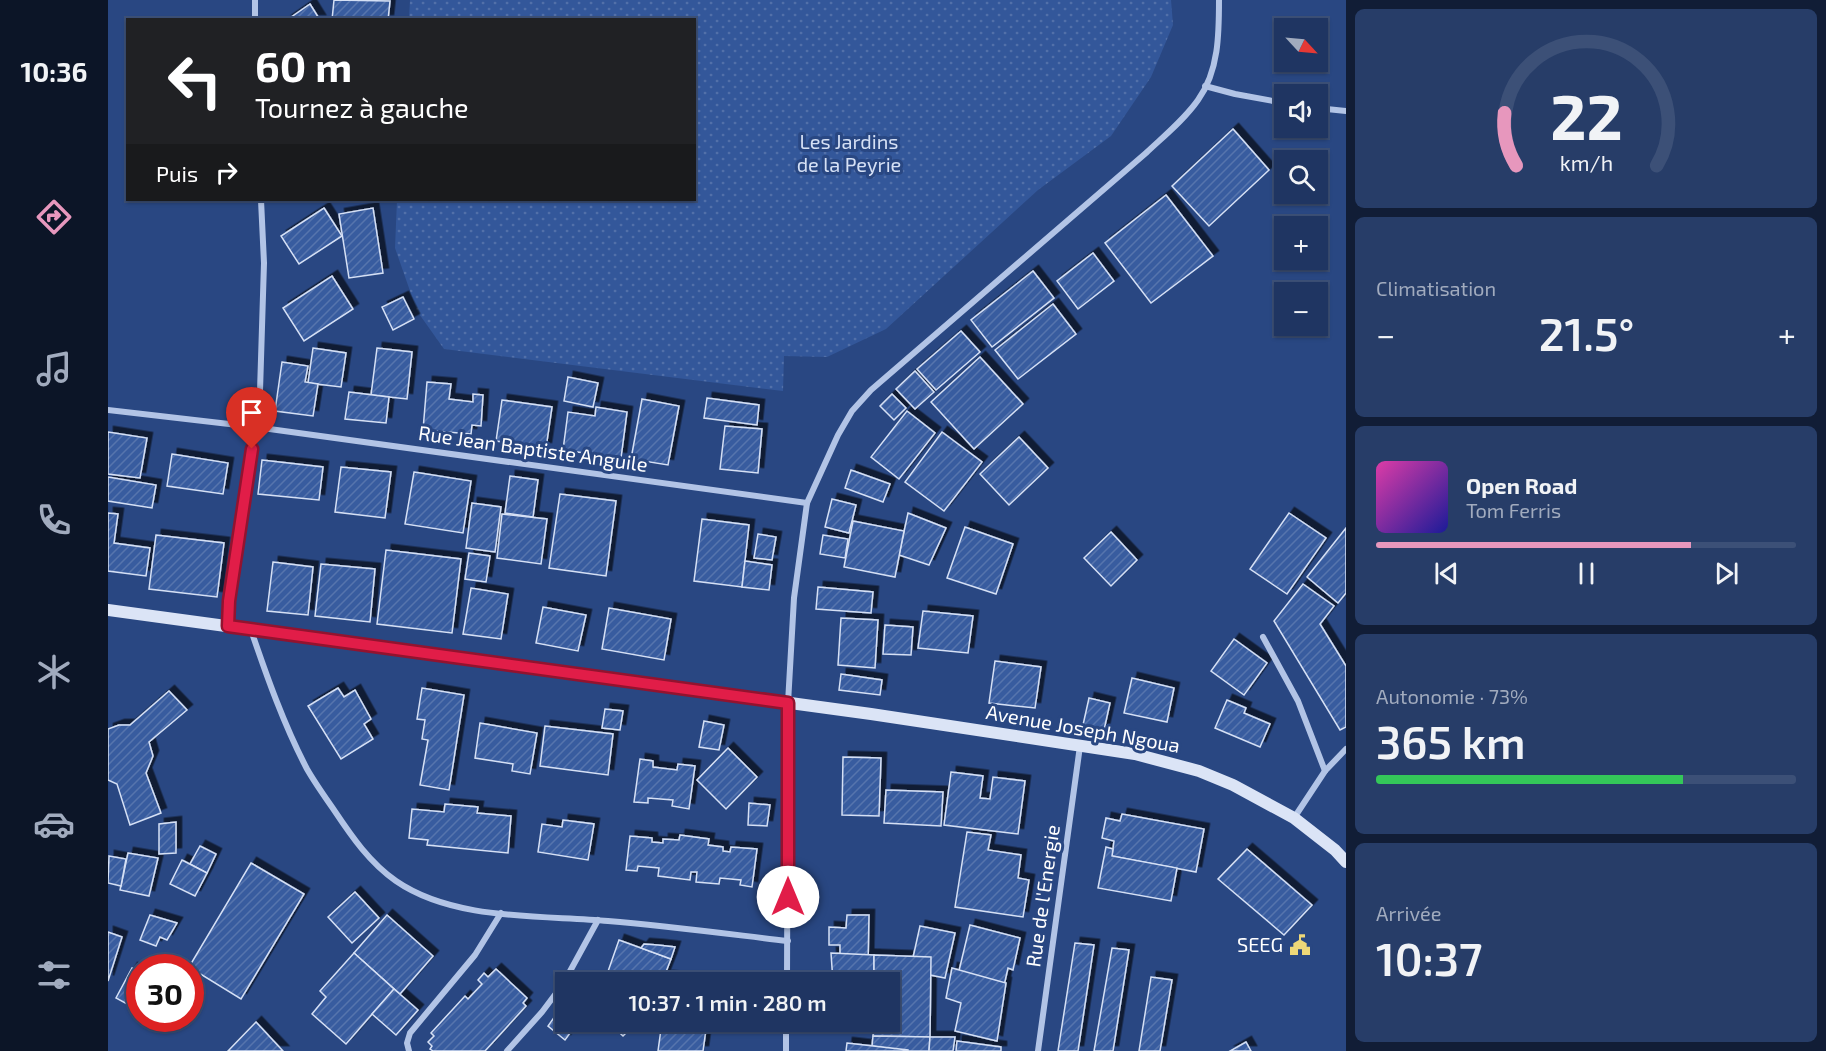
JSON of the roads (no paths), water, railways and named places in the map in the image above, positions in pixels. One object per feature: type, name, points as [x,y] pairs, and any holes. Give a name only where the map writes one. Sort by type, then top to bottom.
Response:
[{"type":"main road","name":"Avenue Joseph Ngoua","points":[[108,609],[788,703],[1135,754],[1199,771],[1233,785],[1294,818],[1335,850],[1346,862]]},
{"type":"street","points":[[255,0],[255,18]]},
{"type":"street","points":[[787,972],[788,703],[794,598],[807,503],[837,435],[852,411],[871,390],[1146,153],[1199,99],[1212,73],[1219,32],[1219,0]]},
{"type":"street","points":[[1205,86],[1274,101]]},
{"type":"street","points":[[1328,109],[1346,111]]},
{"type":"street","points":[[228,626],[229,601],[260,391],[264,263],[261,201]]},
{"type":"street","name":"Rue Jean Baptiste Anguile","points":[[108,410],[255,427],[807,503]]},
{"type":"street","points":[[250,630],[282,713],[308,770],[348,832],[370,860],[396,881],[416,893],[443,903],[501,913],[598,920],[788,941]]},
{"type":"street","points":[[1263,637],[1298,701],[1325,771]]},
{"type":"street","name":"Rue de l'Energie","points":[[1038,1051],[1080,745]]},
{"type":"street","points":[[1294,818],[1325,771],[1346,750]]},
{"type":"street","points":[[409,1051],[407,1043],[410,1033],[475,956],[501,913]]},
{"type":"street","points":[[507,1051],[542,1012],[563,984],[598,920]]},
{"type":"street","points":[[786,1032],[786,1051]]},
{"type":"place","name":"SEEG","points":[[1300,945]]},
{"type":"park label","name":"Les Jardins de la Peyrie","points":[[849,154]]}]
